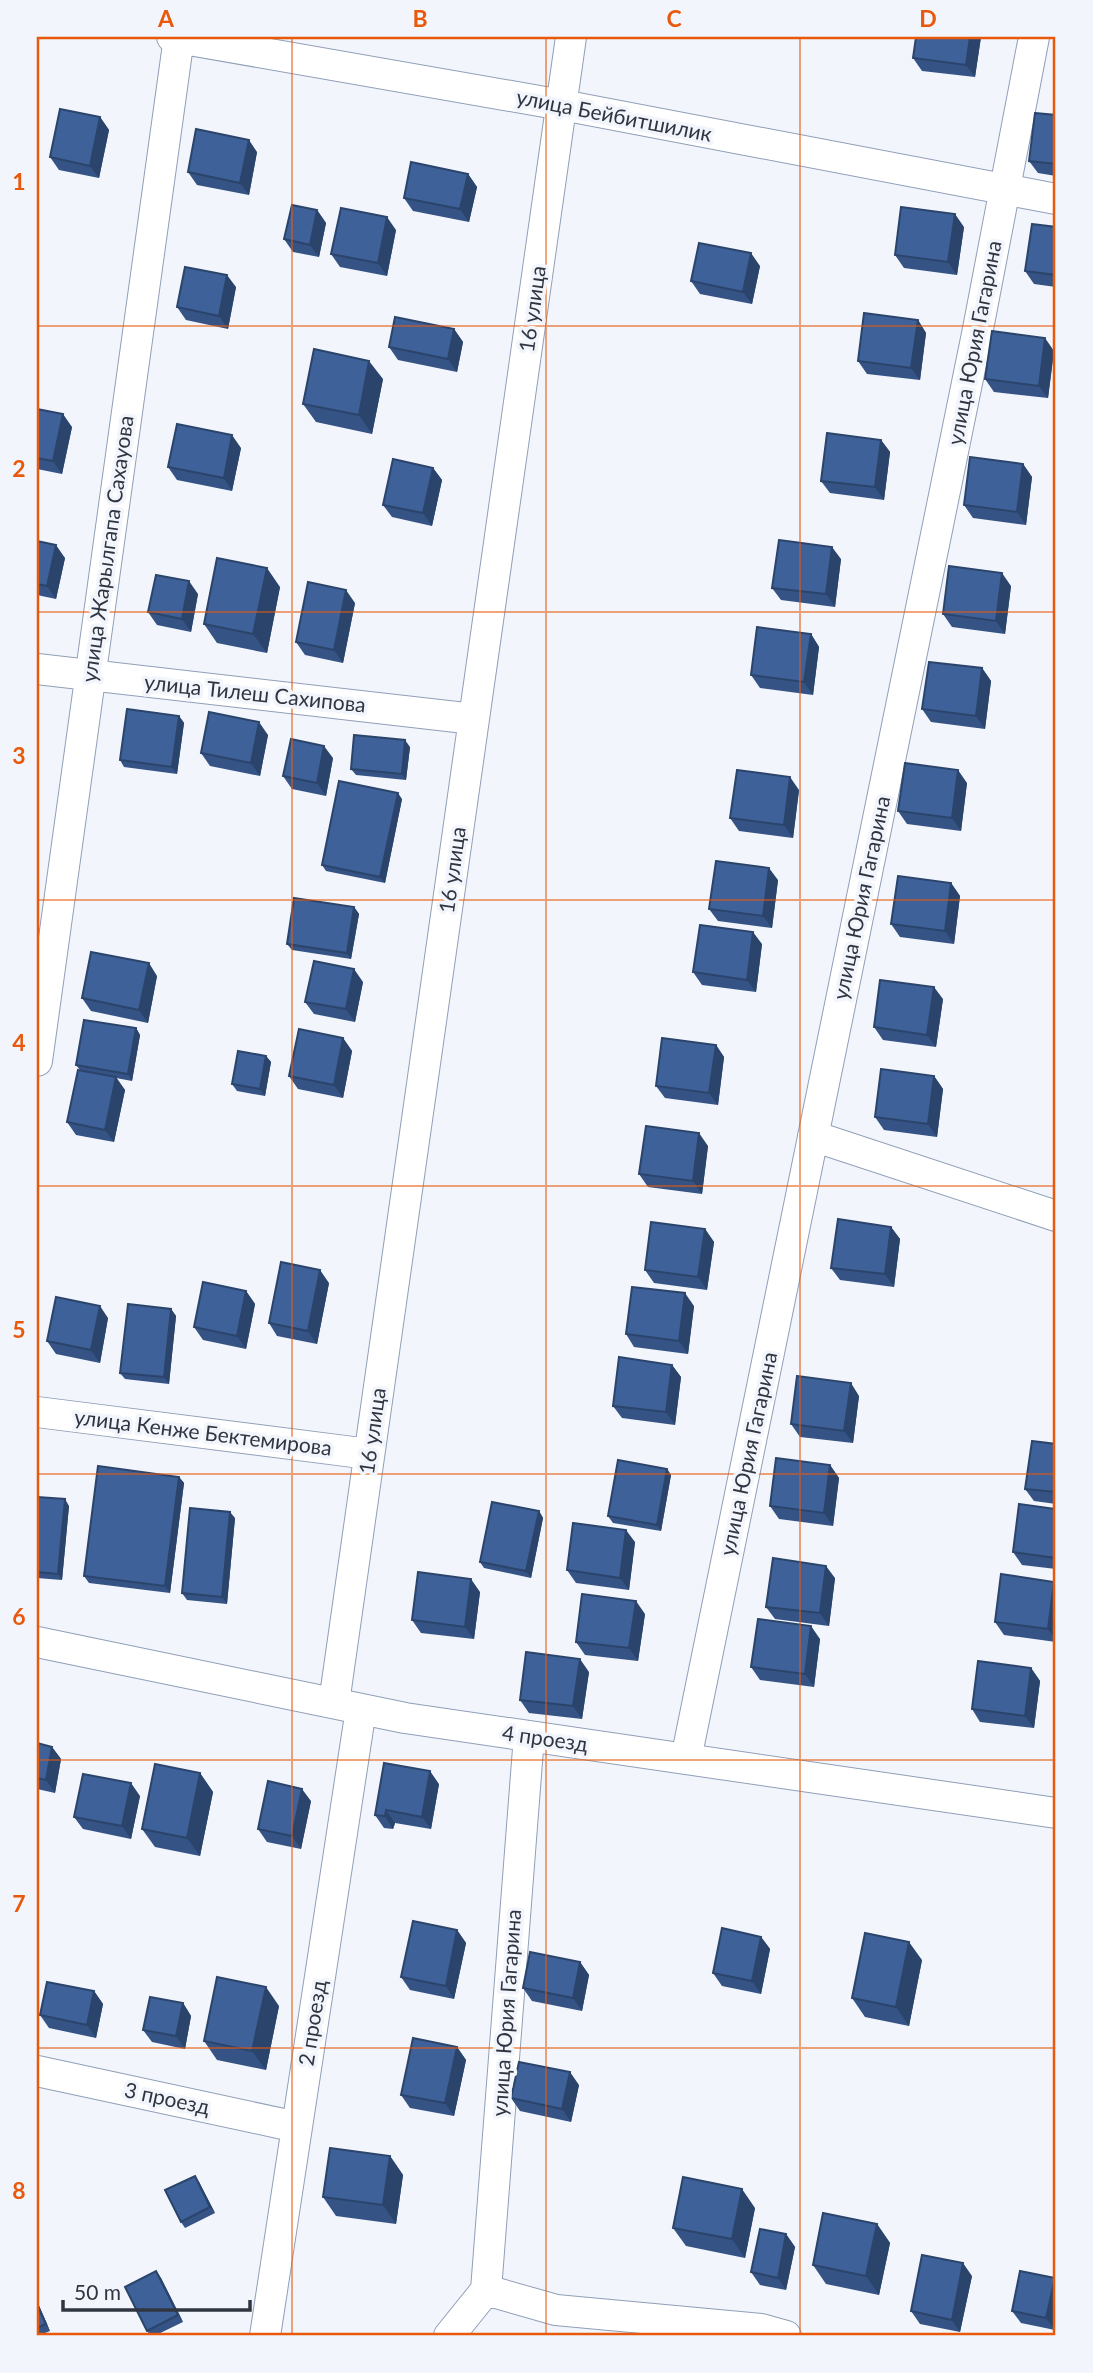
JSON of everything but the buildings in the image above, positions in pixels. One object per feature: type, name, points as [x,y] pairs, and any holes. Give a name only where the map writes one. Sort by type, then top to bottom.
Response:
[{"type":"street","name":"улица Бейбитшилик","points":[[176,37],[562,105],[1056,199]]},
{"type":"street","name":"улица Жарылгапа Сахауова","points":[[37,1061],[176,37]]},
{"type":"street","name":"16 улица","points":[[347,1706],[369,1454],[571,37]]},
{"type":"street","name":"улица Юрия Гагарина","points":[[686,1759],[1034,37]]},
{"type":"street","name":"улица Тилеш Сахипова","points":[[37,669],[474,719]]},
{"type":"street","points":[[813,1136],[1056,1216]]},
{"type":"street","name":"улица Кенже Бектемирова","points":[[37,1412],[369,1454]]},
{"type":"street","name":"4 проезд","points":[[37,1642],[405,1718],[1056,1813]]},
{"type":"street","name":"2 проезд","points":[[265,2336],[297,2127],[347,1706]]},
{"type":"street","name":"улица Юрия Гагарина","points":[[486,2290],[529,1737]]},
{"type":"street","name":"3 проезд","points":[[37,2071],[297,2127]]},
{"type":"street","points":[[449,2336],[486,2290],[556,2310],[761,2329],[781,2336]]}]
